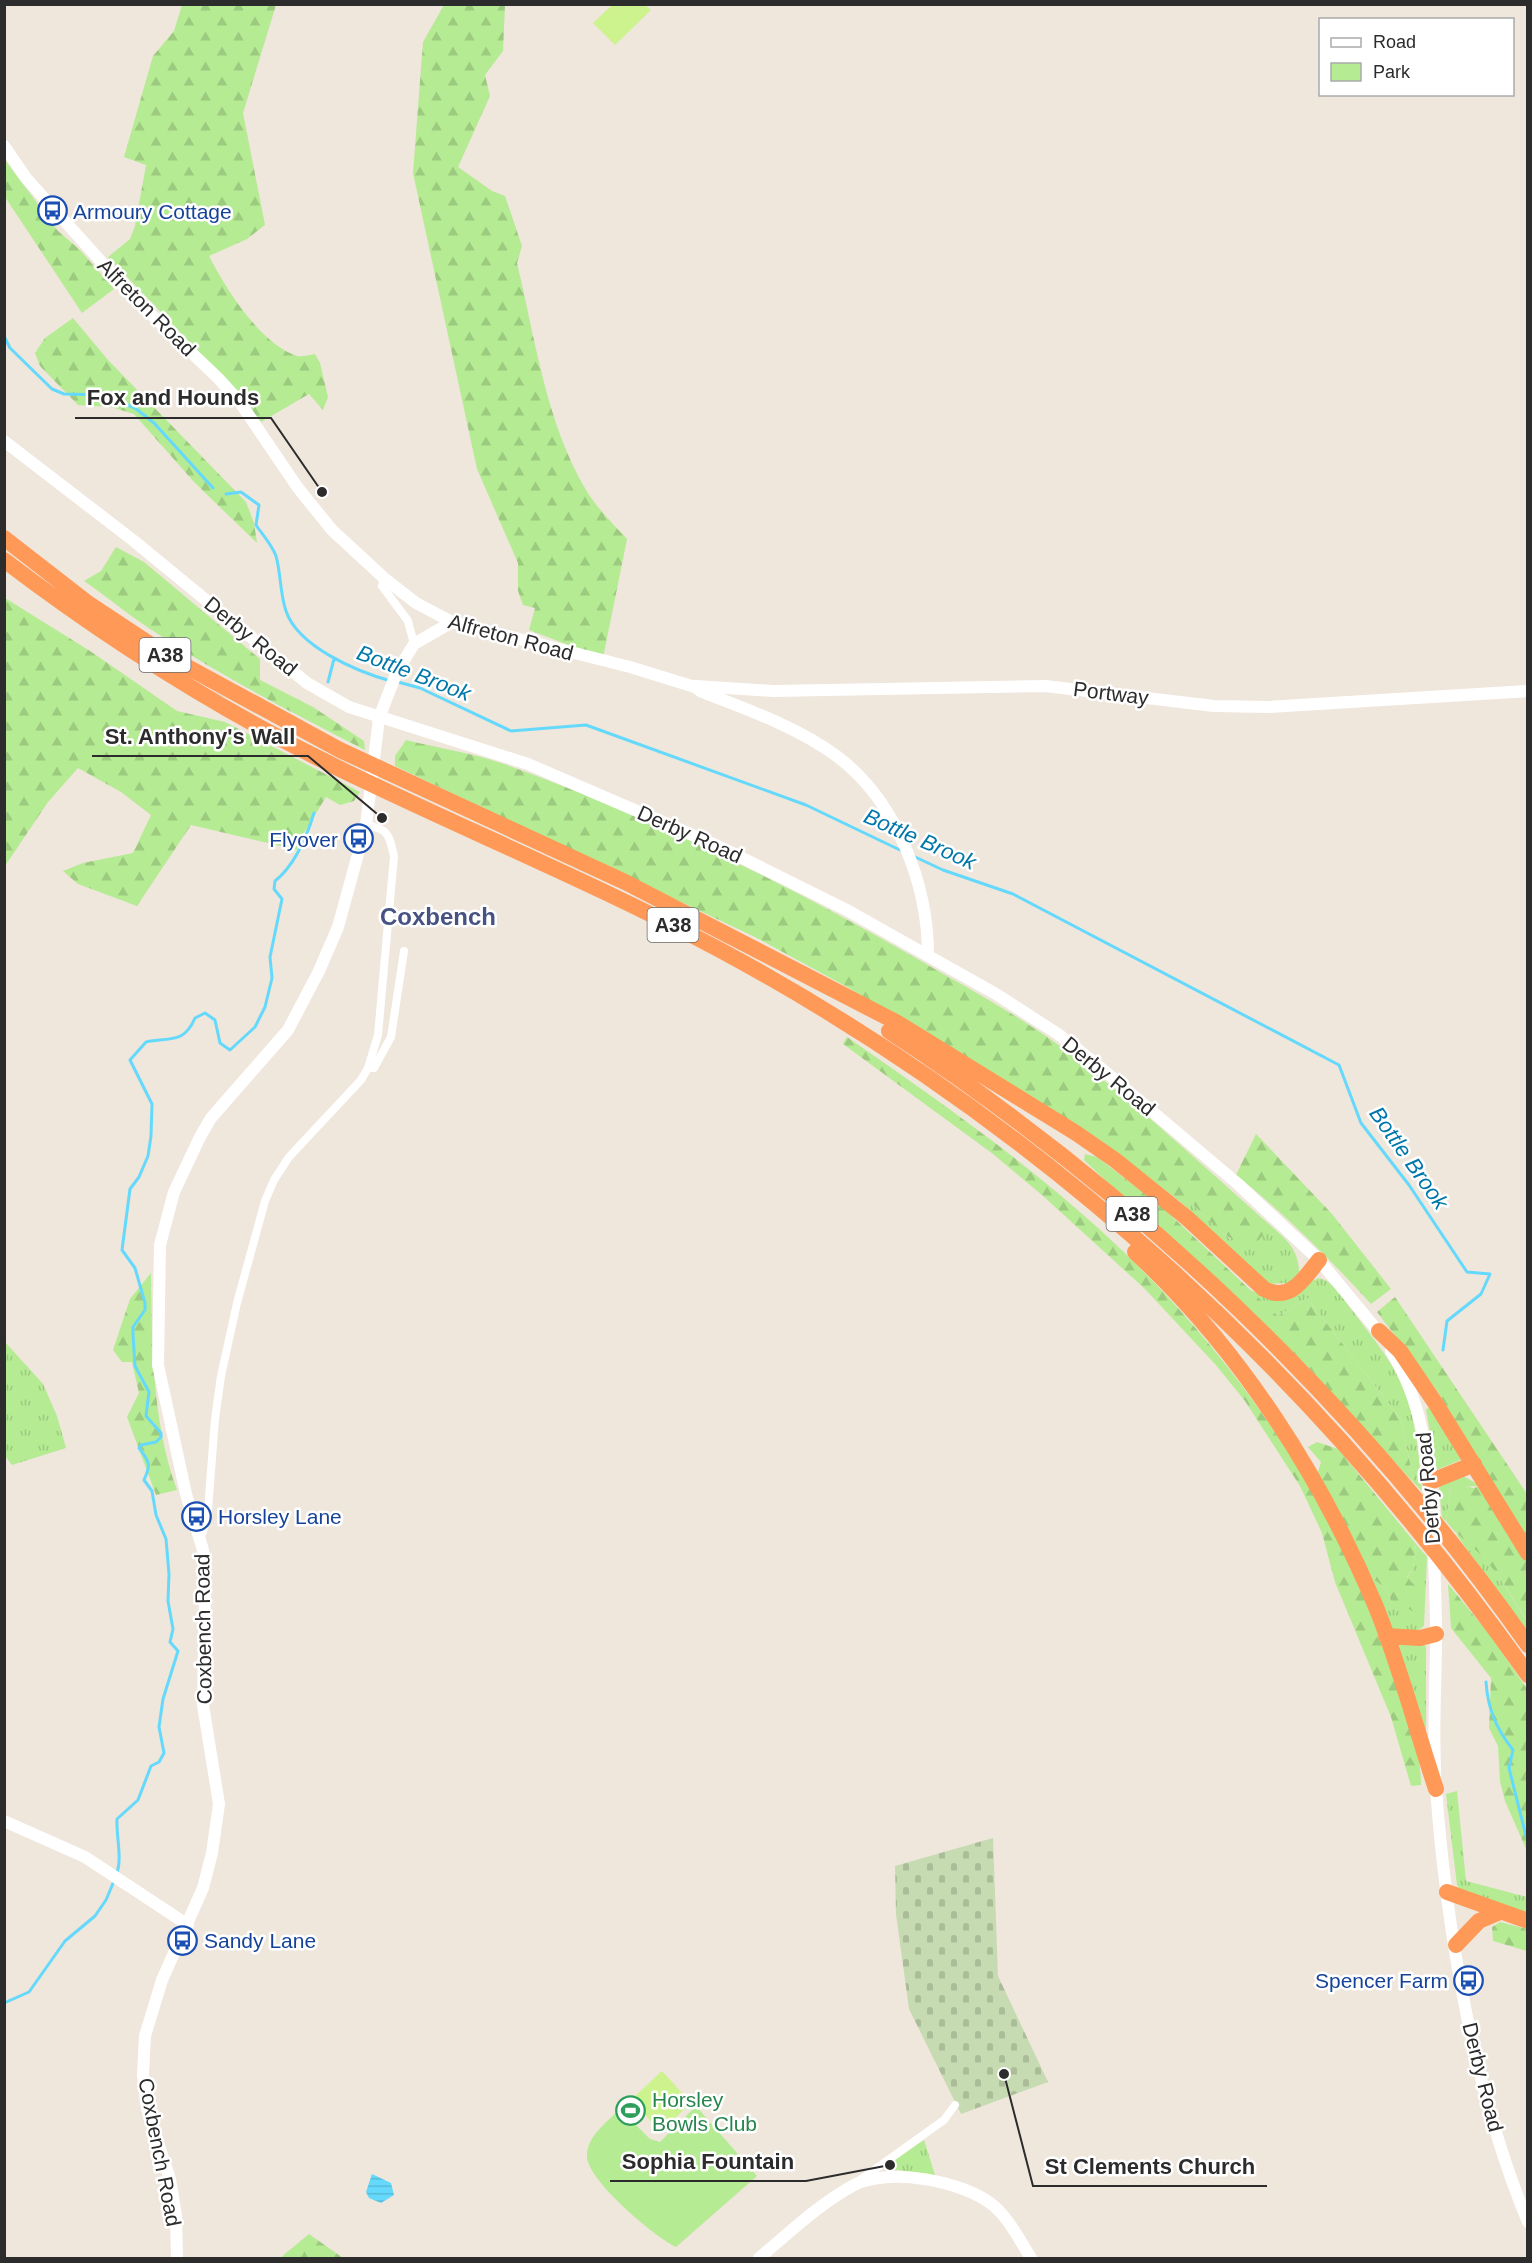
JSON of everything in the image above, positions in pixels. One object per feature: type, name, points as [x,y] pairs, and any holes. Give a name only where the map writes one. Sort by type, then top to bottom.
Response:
[{"type":"highway","name":"A38","points":[[4,538],[88,604],[169,657],[337,758]]},
{"type":"highway","name":"A38","points":[[4,560],[72,611],[221,706],[417,796],[712,945],[824,1009],[917,1069],[1066,1181],[1177,1274],[1245,1338],[1388,1495],[1491,1623],[1527,1675]]},
{"type":"highway","name":"A38","points":[[417,796],[625,882],[826,988],[969,1086],[1115,1198],[1189,1263],[1266,1338],[1401,1483],[1503,1611],[1527,1646]]},
{"type":"highway","points":[[826,988],[896,1022],[1076,1133],[1156,1192],[1264,1289],[1280,1294],[1288,1293],[1300,1284],[1319,1260]]},
{"type":"highway","points":[[917,1069],[1099,1219],[1146,1262],[1198,1318],[1255,1390],[1318,1488],[1354,1559],[1386,1636],[1436,1789]]},
{"type":"highway","points":[[1379,1331],[1400,1351],[1474,1464],[1527,1553]]},
{"type":"highway","points":[[1430,1482],[1474,1464]]},
{"type":"highway","points":[[1386,1636],[1420,1638],[1436,1634]]},
{"type":"highway","points":[[1447,1892],[1527,1921]]},
{"type":"highway","points":[[1456,1945],[1479,1921],[1500,1912]]},
{"type":"street","name":"Alfreton Road","points":[[4,146],[26,178],[134,297],[232,393],[254,420],[298,488],[332,530],[384,578],[416,603],[452,622],[630,667],[695,687],[804,737],[839,758],[865,782],[893,824],[913,870],[927,919],[928,955]]},
{"type":"street","name":"Derby Road","points":[[4,441],[134,541],[308,683],[339,702],[379,718],[501,754],[613,799],[762,867],[928,955],[1058,1034],[1238,1184],[1319,1260],[1379,1331],[1402,1369],[1417,1406],[1426,1444],[1430,1482],[1436,1634],[1436,1789],[1447,1892],[1472,2035],[1492,2122],[1527,2222]]},
{"type":"street","points":[[384,578],[382,586],[408,621],[414,644],[452,622]]},
{"type":"street","name":"Coxbench Road","points":[[177,2259],[176,2216],[170,2179],[147,2109],[143,2075],[145,2036],[150,2012],[162,1980],[188,1925],[210,1862],[219,1804],[202,1705],[205,1592],[200,1536],[186,1494],[158,1365],[159,1257],[167,1213],[184,1168],[211,1118],[276,1047],[300,1011],[338,927],[366,825],[379,718],[396,674],[414,644]]},
{"type":"street","name":"Portway","points":[[695,687],[773,691],[1045,686],[1214,706],[1268,707],[1527,691]]},
{"type":"street","points":[[200,1536],[208,1510],[221,1376],[237,1303],[265,1201],[280,1169],[345,1100],[368,1068],[378,1035],[394,856],[387,833],[380,827],[366,825]]},
{"type":"street","points":[[368,1068],[374,1068],[391,1037],[404,951]]},
{"type":"street","points":[[4,1821],[85,1857],[188,1925]]},
{"type":"street","points":[[759,2259],[820,2207],[944,2120],[956,2105]]},
{"type":"street","points":[[855,2184],[895,2176],[969,2191],[1000,2212],[1031,2259]]},
{"type":"green space","points":[[182,5],[276,5],[243,113],[265,225],[247,239],[209,256],[235,299],[257,328],[283,350],[297,356],[315,354],[320,363],[328,397],[323,410],[309,394],[261,422],[245,400],[108,257],[130,239],[135,226],[146,165],[124,157],[153,56],[174,31]]},
{"type":"green space","points":[[444,5],[505,5],[503,51],[485,75],[490,96],[458,167],[492,191],[505,196],[522,246],[517,263],[551,409],[572,464],[586,490],[627,539],[603,658],[529,630],[535,608],[523,605],[518,591],[518,563],[477,469],[413,173],[423,42]]},
{"type":"green space","points":[[612,5],[645,5],[651,10],[615,45],[593,23]]},
{"type":"green space","points":[[5,160],[58,231],[80,250],[114,289],[82,313],[5,197]]},
{"type":"green space","points":[[73,318],[108,360],[246,502],[254,523],[257,543],[194,482],[134,414],[111,407],[78,405],[40,366],[35,353],[45,338]]},
{"type":"green space","points":[[116,547],[144,562],[260,659],[260,680],[313,707],[364,741],[365,750],[208,666],[148,628],[84,581],[101,571]]},
{"type":"green space","points":[[5,598],[90,651],[177,711],[225,722],[360,792],[354,801],[340,805],[326,797],[302,836],[297,850],[191,825],[137,906],[78,884],[63,871],[83,863],[133,853],[151,815],[121,792],[78,768],[48,802],[5,866]]},
{"type":"green space","points":[[406,740],[492,760],[610,805],[764,876],[865,929],[1014,1015],[1053,1041],[1148,1117],[1271,1226],[1256,1246],[1238,1243],[1222,1232],[1192,1204],[1183,1204],[1104,1143],[849,988],[757,938],[395,766],[395,756]]},
{"type":"green space","points":[[847,1037],[998,1145],[1070,1203],[1138,1266],[1216,1352],[1284,1446],[1341,1547],[1365,1600],[1409,1718],[1418,1752],[1421,1785],[1411,1786],[1391,1717],[1335,1582],[1322,1533],[1300,1486],[1245,1401],[1215,1364],[1145,1289],[1042,1195],[993,1154],[843,1044]]},
{"type":"green space","points":[[1256,1134],[1332,1214],[1391,1289],[1371,1304],[1306,1236],[1236,1175]]},
{"type":"green space","points":[[1085,1154],[1097,1157],[1163,1208],[1278,1316],[1307,1298],[1401,1419],[1414,1483],[1307,1366],[1255,1315],[1084,1160]]},
{"type":"green space","points":[[1183,1204],[1192,1204],[1230,1239],[1259,1237],[1271,1226],[1294,1251],[1299,1272],[1289,1283],[1266,1284]]},
{"type":"green space","points":[[151,1273],[153,1356],[158,1410],[177,1490],[156,1495],[127,1417],[139,1393],[132,1362],[122,1362],[113,1350],[130,1299]]},
{"type":"green space","points":[[1319,1278],[1333,1286],[1341,1295],[1386,1356],[1403,1386],[1414,1424],[1422,1491],[1414,1483],[1401,1419],[1307,1298],[1278,1316],[1250,1290],[1270,1298]]},
{"type":"green space","points":[[1395,1297],[1527,1494],[1527,1540],[1438,1392],[1377,1312]]},
{"type":"green space","points":[[5,1342],[43,1384],[57,1416],[66,1448],[12,1465],[5,1456]]},
{"type":"green space","points":[[1431,1405],[1465,1458],[1437,1470],[1426,1410]]},
{"type":"green space","points":[[1317,1442],[1338,1449],[1416,1544],[1413,1568],[1407,1577],[1417,1588],[1416,1613],[1398,1603],[1392,1603],[1386,1588],[1367,1575],[1317,1475],[1321,1462],[1308,1447]]},
{"type":"green space","points":[[1463,1476],[1481,1486],[1451,1487],[1446,1521],[1442,1518],[1439,1486]]},
{"type":"green space","points":[[1456,1483],[1473,1488],[1481,1486],[1527,1563],[1527,1621],[1489,1563],[1446,1521],[1451,1487]]},
{"type":"green space","points":[[1456,1534],[1476,1547],[1496,1572],[1527,1621],[1527,1632]]},
{"type":"green space","points":[[1416,1544],[1427,1557],[1424,1626],[1416,1632],[1393,1631],[1367,1575],[1386,1588],[1392,1603],[1413,1568]]},
{"type":"green space","points":[[1448,1584],[1490,1635],[1527,1689],[1527,1851],[1505,1801],[1500,1781],[1498,1746],[1489,1728],[1491,1678],[1451,1628]]},
{"type":"green space","points":[[1393,1643],[1425,1644],[1426,1750]]},
{"type":"green space","points":[[1457,1791],[1466,1881],[1527,1897],[1527,1915],[1460,1890],[1457,1885],[1446,1794]]},
{"type":"green space","points":[[993,1838],[998,1976],[1048,2082],[961,2114],[909,2009],[896,1914],[895,1866]]},
{"type":"green space","points":[[1500,1922],[1527,1929],[1527,1951],[1493,1941],[1492,1927]]},
{"type":"green space","points":[[662,2071],[691,2103],[660,2132],[632,2099]]},
{"type":"green space","points":[[696,2106],[757,2176],[676,2247],[653,2232],[610,2193],[598,2180],[587,2157],[590,2143],[598,2130],[620,2109],[650,2139],[660,2142]]},
{"type":"green space","points":[[924,2140],[936,2178],[899,2170],[888,2171],[885,2167]]},
{"type":"green space","points":[[309,2234],[343,2258],[280,2258]]},
{"type":"water","points":[[372,2174],[391,2183],[394,2195],[381,2203],[369,2198],[366,2192]]},
{"type":"waterway","name":"Bottle Brook","points":[[4,336],[10,348],[52,389],[64,394],[103,395],[135,408],[154,423],[213,488]]},
{"type":"waterway","name":"Bottle Brook","points":[[226,494],[241,492],[259,505],[256,525],[276,556],[286,611],[303,636],[316,647],[346,664],[391,681]]},
{"type":"waterway","points":[[328,682],[334,659]]},
{"type":"waterway","name":"Bottle Brook","points":[[398,682],[420,688],[511,731],[586,725],[806,805],[902,851]]},
{"type":"waterway","points":[[116,1875],[119,1855],[117,1819],[138,1800],[151,1766],[159,1762],[164,1753],[159,1727],[163,1699],[178,1651],[170,1642],[173,1629],[168,1601],[169,1574],[166,1539],[156,1515],[152,1491],[144,1480],[148,1464],[139,1448],[141,1445],[156,1442],[161,1437],[161,1433],[146,1416],[149,1392],[135,1366],[133,1327],[145,1310],[145,1303],[135,1268],[122,1250],[130,1189],[139,1177],[148,1156],[151,1136],[152,1104],[130,1060],[146,1042],[181,1036],[195,1018],[205,1013],[215,1020],[220,1043],[230,1050],[255,1027],[265,1007],[272,978],[270,957],[282,899],[274,889],[275,881],[294,859],[314,813]]},
{"type":"waterway","name":"Bottle Brook","points":[[913,856],[943,870],[1013,894],[1339,1065],[1361,1123],[1409,1185],[1467,1272],[1490,1274],[1481,1294],[1447,1321],[1443,1350]]},
{"type":"waterway","name":"Bottle Brook","points":[[1486,1682],[1494,1718],[1513,1750],[1509,1768],[1528,1844]]},
{"type":"waterway","points":[[4,2003],[29,1992],[65,1941],[95,1916],[106,1900],[114,1881]]},
{"type":"place","name":"Armoury Cottage","points":[[52,211]]},
{"type":"place","name":"Fox and Hounds","points":[[322,492]]},
{"type":"place","name":"St. Anthony's Wall","points":[[382,818]]},
{"type":"place","name":"Flyover","points":[[359,839]]},
{"type":"place","name":"Horsley Lane","points":[[197,1516]]},
{"type":"place","name":"Sandy Lane","points":[[183,1940]]},
{"type":"place","name":"Spencer Farm","points":[[1469,1980]]},
{"type":"place","name":"St Clements Church","points":[[1004,2074]]},
{"type":"place","name":"Horsley Bowls Club","points":[[631,2111]]},
{"type":"place","name":"Sophia Fountain","points":[[890,2165]]},
{"type":"district","name":"Coxbench","points":[[438,916]]}]
